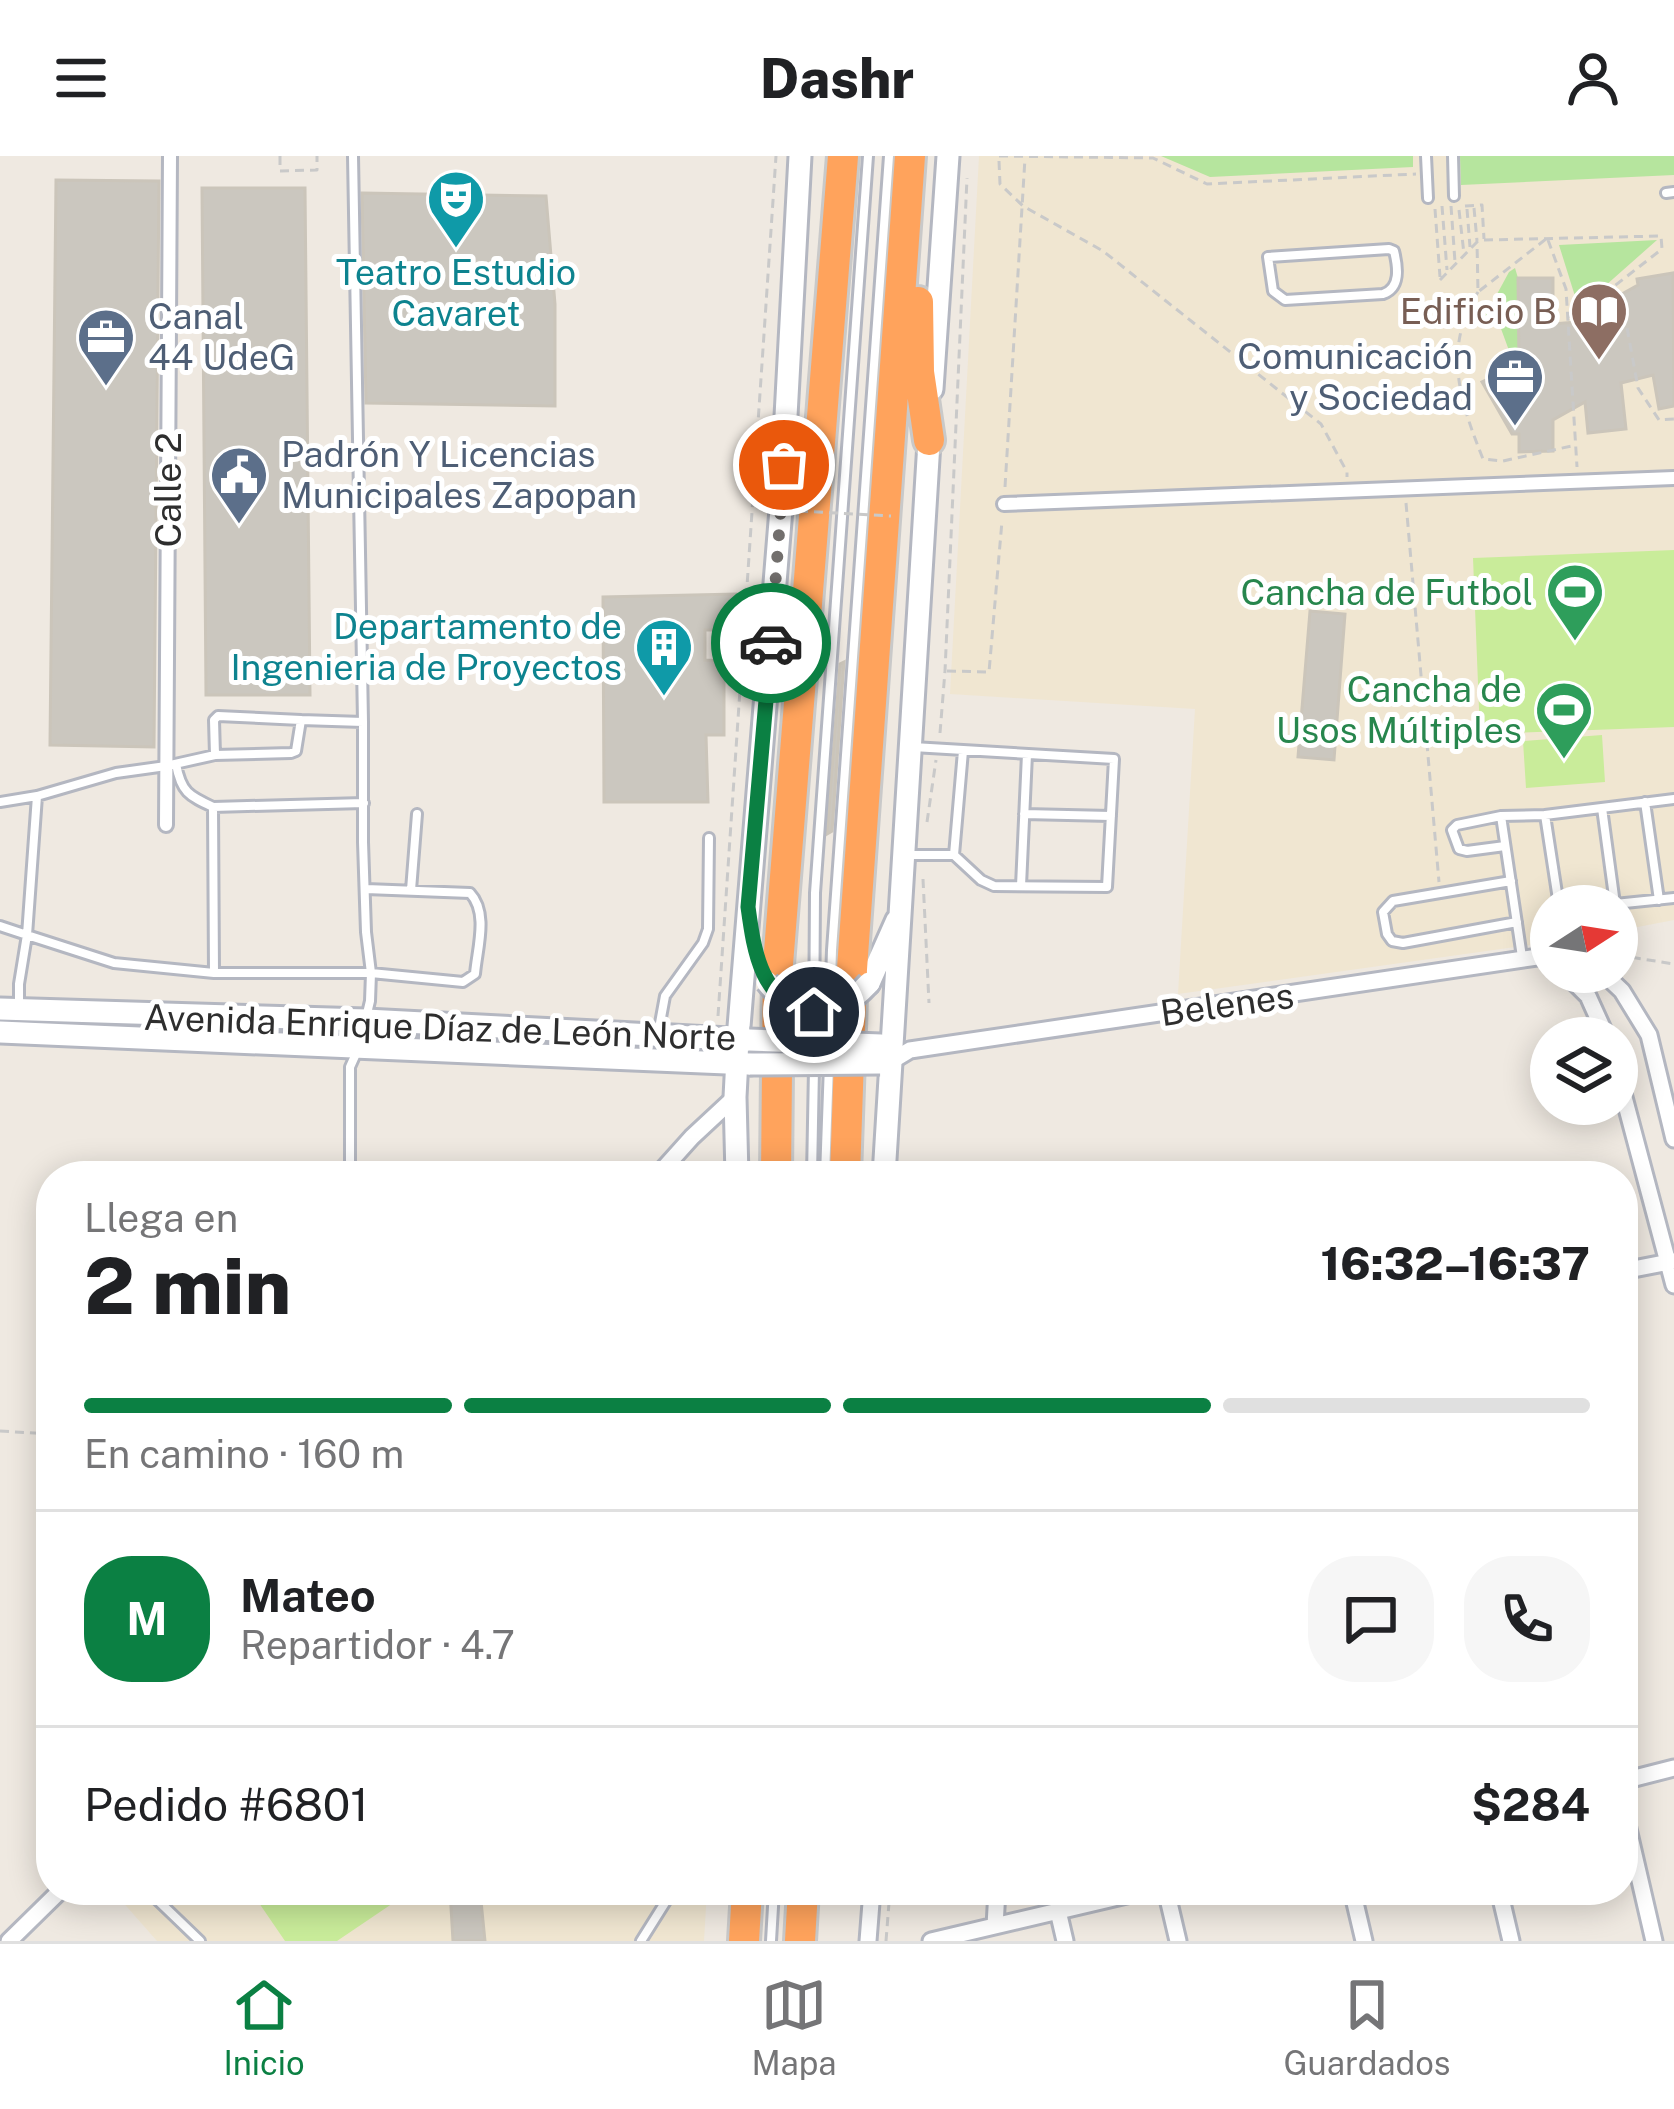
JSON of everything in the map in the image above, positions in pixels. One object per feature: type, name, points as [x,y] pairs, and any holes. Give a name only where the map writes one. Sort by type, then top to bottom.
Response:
[{"type":"highway","points":[[776,1161],[778,964],[843,156]]},
{"type":"highway","points":[[846,1161],[852,969],[910,156]]},
{"type":"highway","points":[[928,156],[917,335],[928,440]]},
{"type":"highway","points":[[744,1941],[746,1905]]},
{"type":"highway","points":[[800,1941],[801,1905]]},
{"type":"main road","points":[[737,1161],[735,1097],[743,1064],[735,1039],[782,509],[800,156]]},
{"type":"main road","points":[[885,1161],[902,908],[913,855],[910,746],[948,156]]},
{"type":"main road","points":[[748,907],[754,949],[767,982],[788,1004],[814,1012],[840,1008],[869,983],[902,908]]},
{"type":"main road","name":"Avenida Enrique Díaz de León Norte","points":[[10,1009],[365,1020],[735,1039],[891,1053]]},
{"type":"main road","name":"Avenida Enrique Díaz de León Norte","points":[[0,1032],[743,1064],[891,1053]]},
{"type":"street","name":"Calle 2","points":[[166,825],[171,765],[170,156]]},
{"type":"street","points":[[1004,504],[1674,478]]},
{"type":"street","name":"Belenes","points":[[891,1053],[1530,958]]},
{"type":"street","points":[[1623,993],[1649,1035],[1674,1138]]},
{"type":"street","points":[[670,1161],[735,1097]]},
{"type":"street","points":[[1632,1125],[1674,1285]]},
{"type":"street","points":[[1638,1268],[1671,1261]]},
{"type":"street","points":[[1638,1777],[1674,1768]]},
{"type":"street","points":[[1638,1872],[1654,1941]]},
{"type":"street","points":[[9,1941],[46,1905]]},
{"type":"street","points":[[868,1941],[871,1905]]},
{"type":"street","points":[[995,1926],[997,1905]]},
{"type":"street","points":[[931,1941],[960,1938],[1084,1905]]},
{"type":"street","points":[[1170,1905],[1178,1941]]},
{"type":"street","points":[[1356,1905],[1364,1941]]},
{"type":"street","points":[[1503,1905],[1511,1941]]},
{"type":"street","points":[[1058,1911],[1065,1941]]},
{"type":"lane","points":[[350,1161],[350,1067],[370,1001],[371,973],[365,889],[353,156]]},
{"type":"lane","points":[[812,1161],[815,893],[868,156]]},
{"type":"lane","points":[[826,1161],[832,950],[890,156]]},
{"type":"lane","points":[[1426,156],[1428,198]]},
{"type":"lane","points":[[1452,201],[1453,156]]},
{"type":"lane","points":[[1389,249],[1396,256],[1396,285],[1383,295],[1285,300],[1273,291],[1268,257],[1389,249]]},
{"type":"lane","points":[[215,755],[214,720],[218,716],[363,722]]},
{"type":"lane","points":[[0,802],[215,755],[291,753],[298,746],[301,721]]},
{"type":"lane","points":[[910,746],[1114,759],[1107,887],[994,886],[953,854],[913,855]]},
{"type":"lane","points":[[953,854],[963,751]]},
{"type":"lane","points":[[1021,886],[1027,754]]},
{"type":"lane","points":[[171,765],[192,797],[213,807],[364,803]]},
{"type":"lane","points":[[10,1009],[20,984],[27,935],[37,796]]},
{"type":"lane","points":[[1505,846],[1459,849],[1452,830],[1501,816],[1674,799]]},
{"type":"lane","points":[[1645,802],[1659,901]]},
{"type":"lane","points":[[213,807],[214,973]]},
{"type":"lane","points":[[1602,808],[1615,904],[1674,898]]},
{"type":"lane","points":[[411,890],[417,814]]},
{"type":"lane","points":[[1024,814],[1111,816]]},
{"type":"lane","points":[[1545,815],[1555,885]]},
{"type":"lane","points":[[1501,816],[1523,959]]},
{"type":"lane","points":[[658,1035],[665,996],[708,929],[709,838]]},
{"type":"lane","points":[[1511,881],[1393,901],[1382,912],[1392,941],[1403,943],[1517,922]]},
{"type":"lane","points":[[0,926],[114,963],[214,973],[371,973],[463,982],[475,974],[481,911],[470,893],[365,889]]},
{"type":"lane","points":[[162,1905],[200,1941]]},
{"type":"lane","points":[[641,1941],[664,1905]]},
{"type":"lane","points":[[771,1941],[773,1905]]},
{"type":"path","points":[[280,156],[280,171],[317,170],[317,156]]},
{"type":"path","points":[[735,1039],[776,156]]},
{"type":"path","points":[[945,671],[989,672],[1025,158]]},
{"type":"path","points":[[1346,491],[1347,472],[1321,424],[1103,251],[1023,206],[1000,184],[999,159],[1153,158],[1208,184],[1416,174]]},
{"type":"path","points":[[929,1003],[913,855],[938,749],[945,671],[967,178]]},
{"type":"path","points":[[1452,201],[1455,263]]},
{"type":"path","points":[[1482,205],[1484,239]]},
{"type":"path","points":[[1442,206],[1447,272]]},
{"type":"path","points":[[1459,206],[1464,256]]},
{"type":"path","points":[[1467,206],[1471,249]]},
{"type":"path","points":[[1474,206],[1478,292]]},
{"type":"path","points":[[1435,207],[1440,280],[1484,239],[1661,236],[1662,249],[1568,317]]},
{"type":"path","points":[[1547,238],[1478,292],[1457,343],[1457,374],[1484,459],[1503,461],[1576,445]]},
{"type":"path","points":[[1547,238],[1566,289],[1578,482]]},
{"type":"path","points":[[1614,286],[1616,307],[1624,311],[1638,388],[1659,420],[1674,419]]},
{"type":"path","points":[[1405,489],[1440,892]]},
{"type":"path","points":[[799,511],[891,516]]},
{"type":"path","points":[[1638,957],[1674,964]]},
{"type":"path","points":[[0,1431],[36,1433]]},
{"type":"path","points":[[886,1941],[889,1905]]},
{"type":"shaded area","points":[[979,156],[1674,156],[1674,920],[1638,927],[1638,885],[1530,885],[1530,945],[1178,994],[1195,709],[950,694]]},
{"type":"shaded area","points":[[125,1905],[706,1905],[704,1941],[157,1941]]},
{"type":"green space","points":[[1161,156],[1413,156],[1413,167],[1210,177]]},
{"type":"green space","points":[[1460,156],[1674,156],[1674,175],[1461,185]]},
{"type":"green space","points":[[1657,240],[1579,309],[1559,245]]},
{"type":"green space","points":[[1515,268],[1518,353],[1511,356],[1500,326],[1483,320]]},
{"type":"green space","name":"Cancha de Futbol","points":[[1674,550],[1674,727],[1480,734],[1473,558]]},
{"type":"green space","name":"Cancha de Usos Múltiples","points":[[1602,735],[1605,782],[1526,788],[1523,741]]},
{"type":"green space","points":[[260,1905],[390,1905],[337,1941],[285,1941]]},
{"type":"building","points":[[56,180],[159,181],[154,747],[50,745]]},
{"type":"building","points":[[202,188],[305,188],[310,695],[206,695]]},
{"type":"building","name":"Teatro Estudio Cavaret","points":[[362,193],[546,196],[555,304],[555,406],[366,403]]},
{"type":"building","points":[[1673,273],[1674,406],[1659,409],[1653,375],[1621,383],[1626,429],[1588,433],[1585,402],[1553,420],[1553,451],[1519,452],[1519,434],[1512,434],[1482,382],[1519,364],[1518,278],[1553,278],[1553,324],[1588,321],[1587,312],[1609,309],[1638,285],[1637,279]]},
{"type":"building","name":"Departamento de Ingenieria de Proyectos","points":[[736,594],[736,617],[730,617],[729,630],[705,630],[705,660],[724,661],[724,735],[706,735],[708,802],[604,802],[603,597]]},
{"type":"building","points":[[1310,611],[1345,614],[1334,760],[1298,757]]},
{"type":"building","points":[[844,662],[832,831],[827,834],[840,664]]},
{"type":"building","points":[[451,1905],[481,1905],[485,1941],[453,1941]]},
{"type":"way so far","points":[[771,643],[784,465]]},
{"type":"place","name":"Teatro Estudio Cavaret","points":[[456,250]]},
{"type":"place","name":"Edificio B","points":[[1599,362]]},
{"type":"place","name":"Canal 44 UdeG","points":[[106,388]]},
{"type":"place","name":"Comunicación y Sociedad","points":[[1515,428]]},
{"type":"place","name":"Padrón Y Licencias Municipales Zapopan","points":[[239,526]]},
{"type":"place","name":"Cancha de Futbol","points":[[1575,643]]},
{"type":"place","name":"Departamento de Ingenieria de Proyectos","points":[[664,698]]},
{"type":"place","name":"Cancha de Usos Múltiples","points":[[1564,761]]},
{"type":"route","points":[[771,643],[748,907],[754,949],[767,982],[788,1004],[814,1012]]}]
